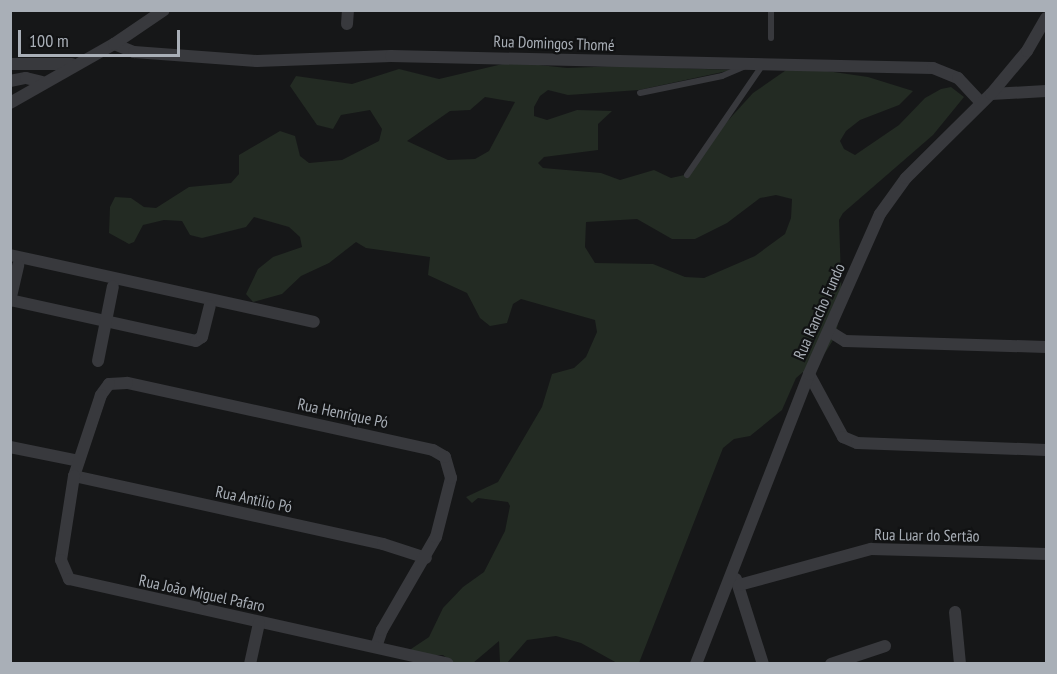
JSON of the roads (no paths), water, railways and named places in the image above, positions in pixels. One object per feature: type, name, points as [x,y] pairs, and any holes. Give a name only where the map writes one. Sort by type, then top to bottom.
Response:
[{"type":"street","points":[[10,103],[42,82],[114,45],[164,10]]},
{"type":"street","points":[[347,24],[348,10]]},
{"type":"street","name":"Rua Rancho Fundo","points":[[696,663],[809,374],[830,331],[866,242],[892,195],[991,94],[1027,51],[1047,18]]},
{"type":"street","name":"Rua Domingos Thomé","points":[[114,45],[134,52],[257,61],[413,56],[746,66],[933,68],[958,78],[981,103]]},
{"type":"street","points":[[10,64],[76,64]]},
{"type":"street","points":[[10,81],[26,78],[42,82]]},
{"type":"street","points":[[991,94],[1047,91]]},
{"type":"street","points":[[210,306],[202,337],[196,341],[106,324],[11,300],[14,260],[314,322]]},
{"type":"street","points":[[98,361],[113,286]]},
{"type":"street","points":[[830,331],[844,341],[1047,347]]},
{"type":"street","points":[[809,374],[843,437],[857,443],[1047,450]]},
{"type":"street","name":"Rua Henrique Pó","points":[[79,461],[101,395],[115,381],[433,450],[445,457],[451,478],[436,537],[426,558],[382,630],[376,647]]},
{"type":"street","points":[[10,447],[79,461]]},
{"type":"street","name":"Rua João Miguel Pafaro","points":[[79,461],[61,560],[69,579],[259,623],[448,663]]},
{"type":"street","name":"Rua Antilio Pó","points":[[75,476],[383,544],[426,558]]},
{"type":"street","name":"Rua Luar do Sertão","points":[[739,585],[871,549],[1047,554]]},
{"type":"street","points":[[733,570],[763,663]]},
{"type":"street","points":[[956,612],[960,663]]},
{"type":"street","points":[[250,663],[259,623]]},
{"type":"street","points":[[831,663],[885,646]]},
{"type":"lane","points":[[771,10],[771,38]]},
{"type":"lane","points":[[640,93],[722,76],[746,66]]},
{"type":"lane","points":[[687,175],[762,66]]}]
